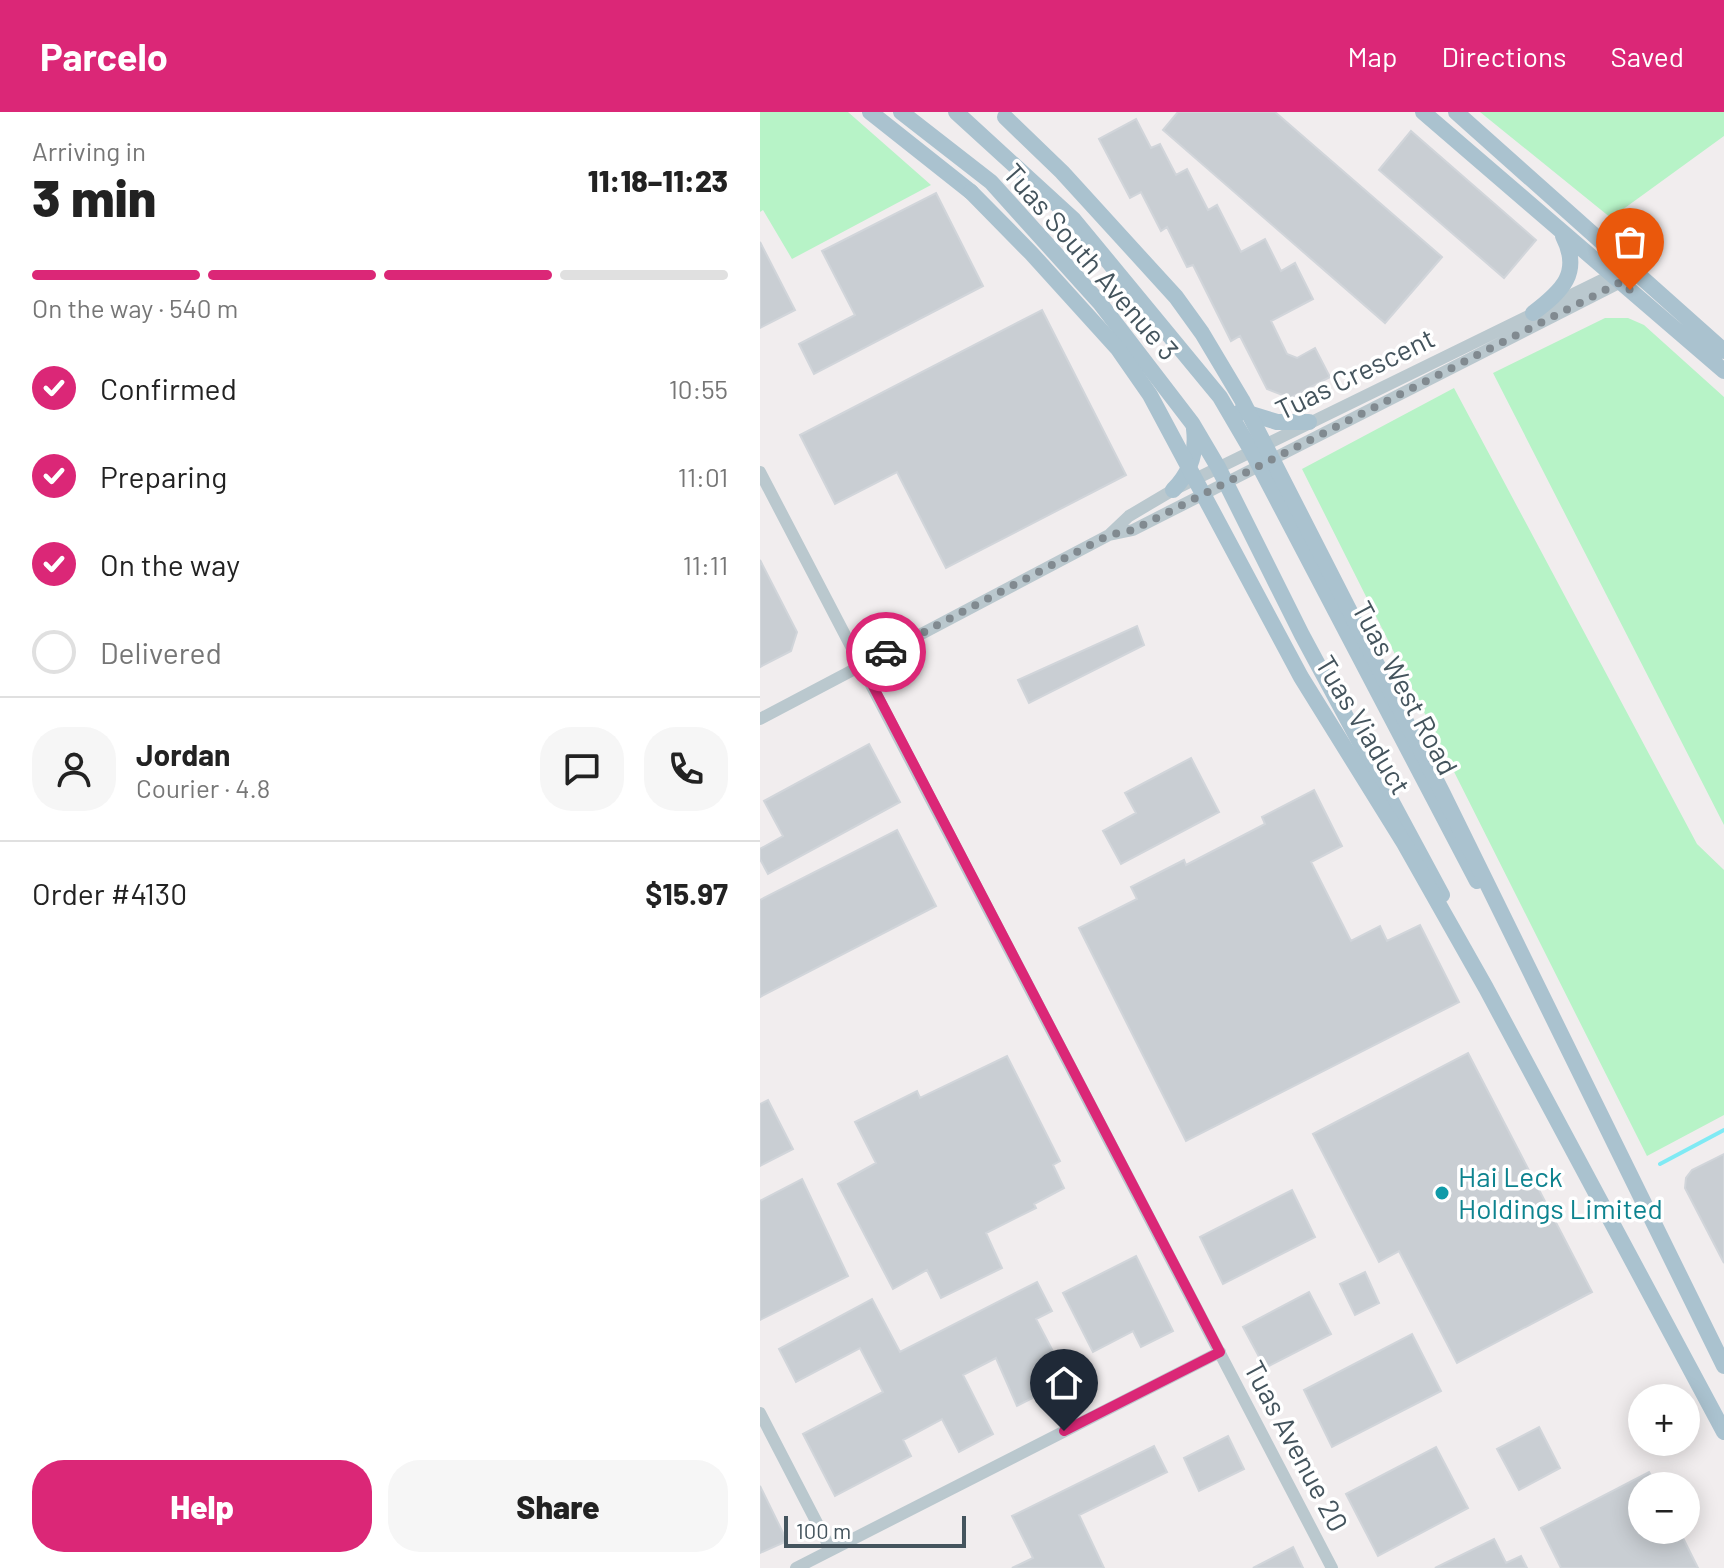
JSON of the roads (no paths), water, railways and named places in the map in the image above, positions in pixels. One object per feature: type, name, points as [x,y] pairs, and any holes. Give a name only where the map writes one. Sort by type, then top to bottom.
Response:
[{"type":"main road","name":"Tuas Viaduct","points":[[870,112],[971,192],[1118,349],[1150,395],[1301,677],[1404,843],[1486,988],[1724,1432]]},
{"type":"main road","name":"Tuas South Avenue 3","points":[[901,112],[1001,192],[1100,303],[1192,423],[1218,467]]},
{"type":"main road","name":"Tuas West Road","points":[[956,112],[1074,220],[1220,397],[1251,450],[1724,1350]]},
{"type":"main road","name":"Tuas Viaduct","points":[[999,112],[1062,172],[1176,297],[1202,333],[1242,400],[1442,792],[1724,1366]]},
{"type":"main road","points":[[1423,112],[1562,233],[1623,271],[1724,351]]},
{"type":"main road","points":[[1456,112],[1724,371]]},
{"type":"main road","points":[[1533,313],[1562,288],[1570,272],[1571,255],[1562,233]]},
{"type":"main road","points":[[1220,397],[1257,418],[1277,422],[1309,422]]},
{"type":"main road","points":[[1173,490],[1193,460],[1195,441],[1192,423]]},
{"type":"main road","points":[[1218,467],[1302,635],[1724,1421]]},
{"type":"street","name":"Tuas Crescent","points":[[760,719],[1109,535],[1129,516],[1173,490],[1623,271]]},
{"type":"street","name":"Tuas Crescent","points":[[1109,535],[1133,530],[1259,467],[1623,271]]},
{"type":"street","name":"Tuas Avenue 20","points":[[760,472],[1332,1568]]},
{"type":"street","points":[[796,1568],[1220,1352]]},
{"type":"street","points":[[760,1413],[831,1550]]},
{"type":"waterway","points":[[1660,1164],[1724,1130]]},
{"type":"place","name":"Hai Leck Holdings Limited","points":[[1442,1193]]}]
